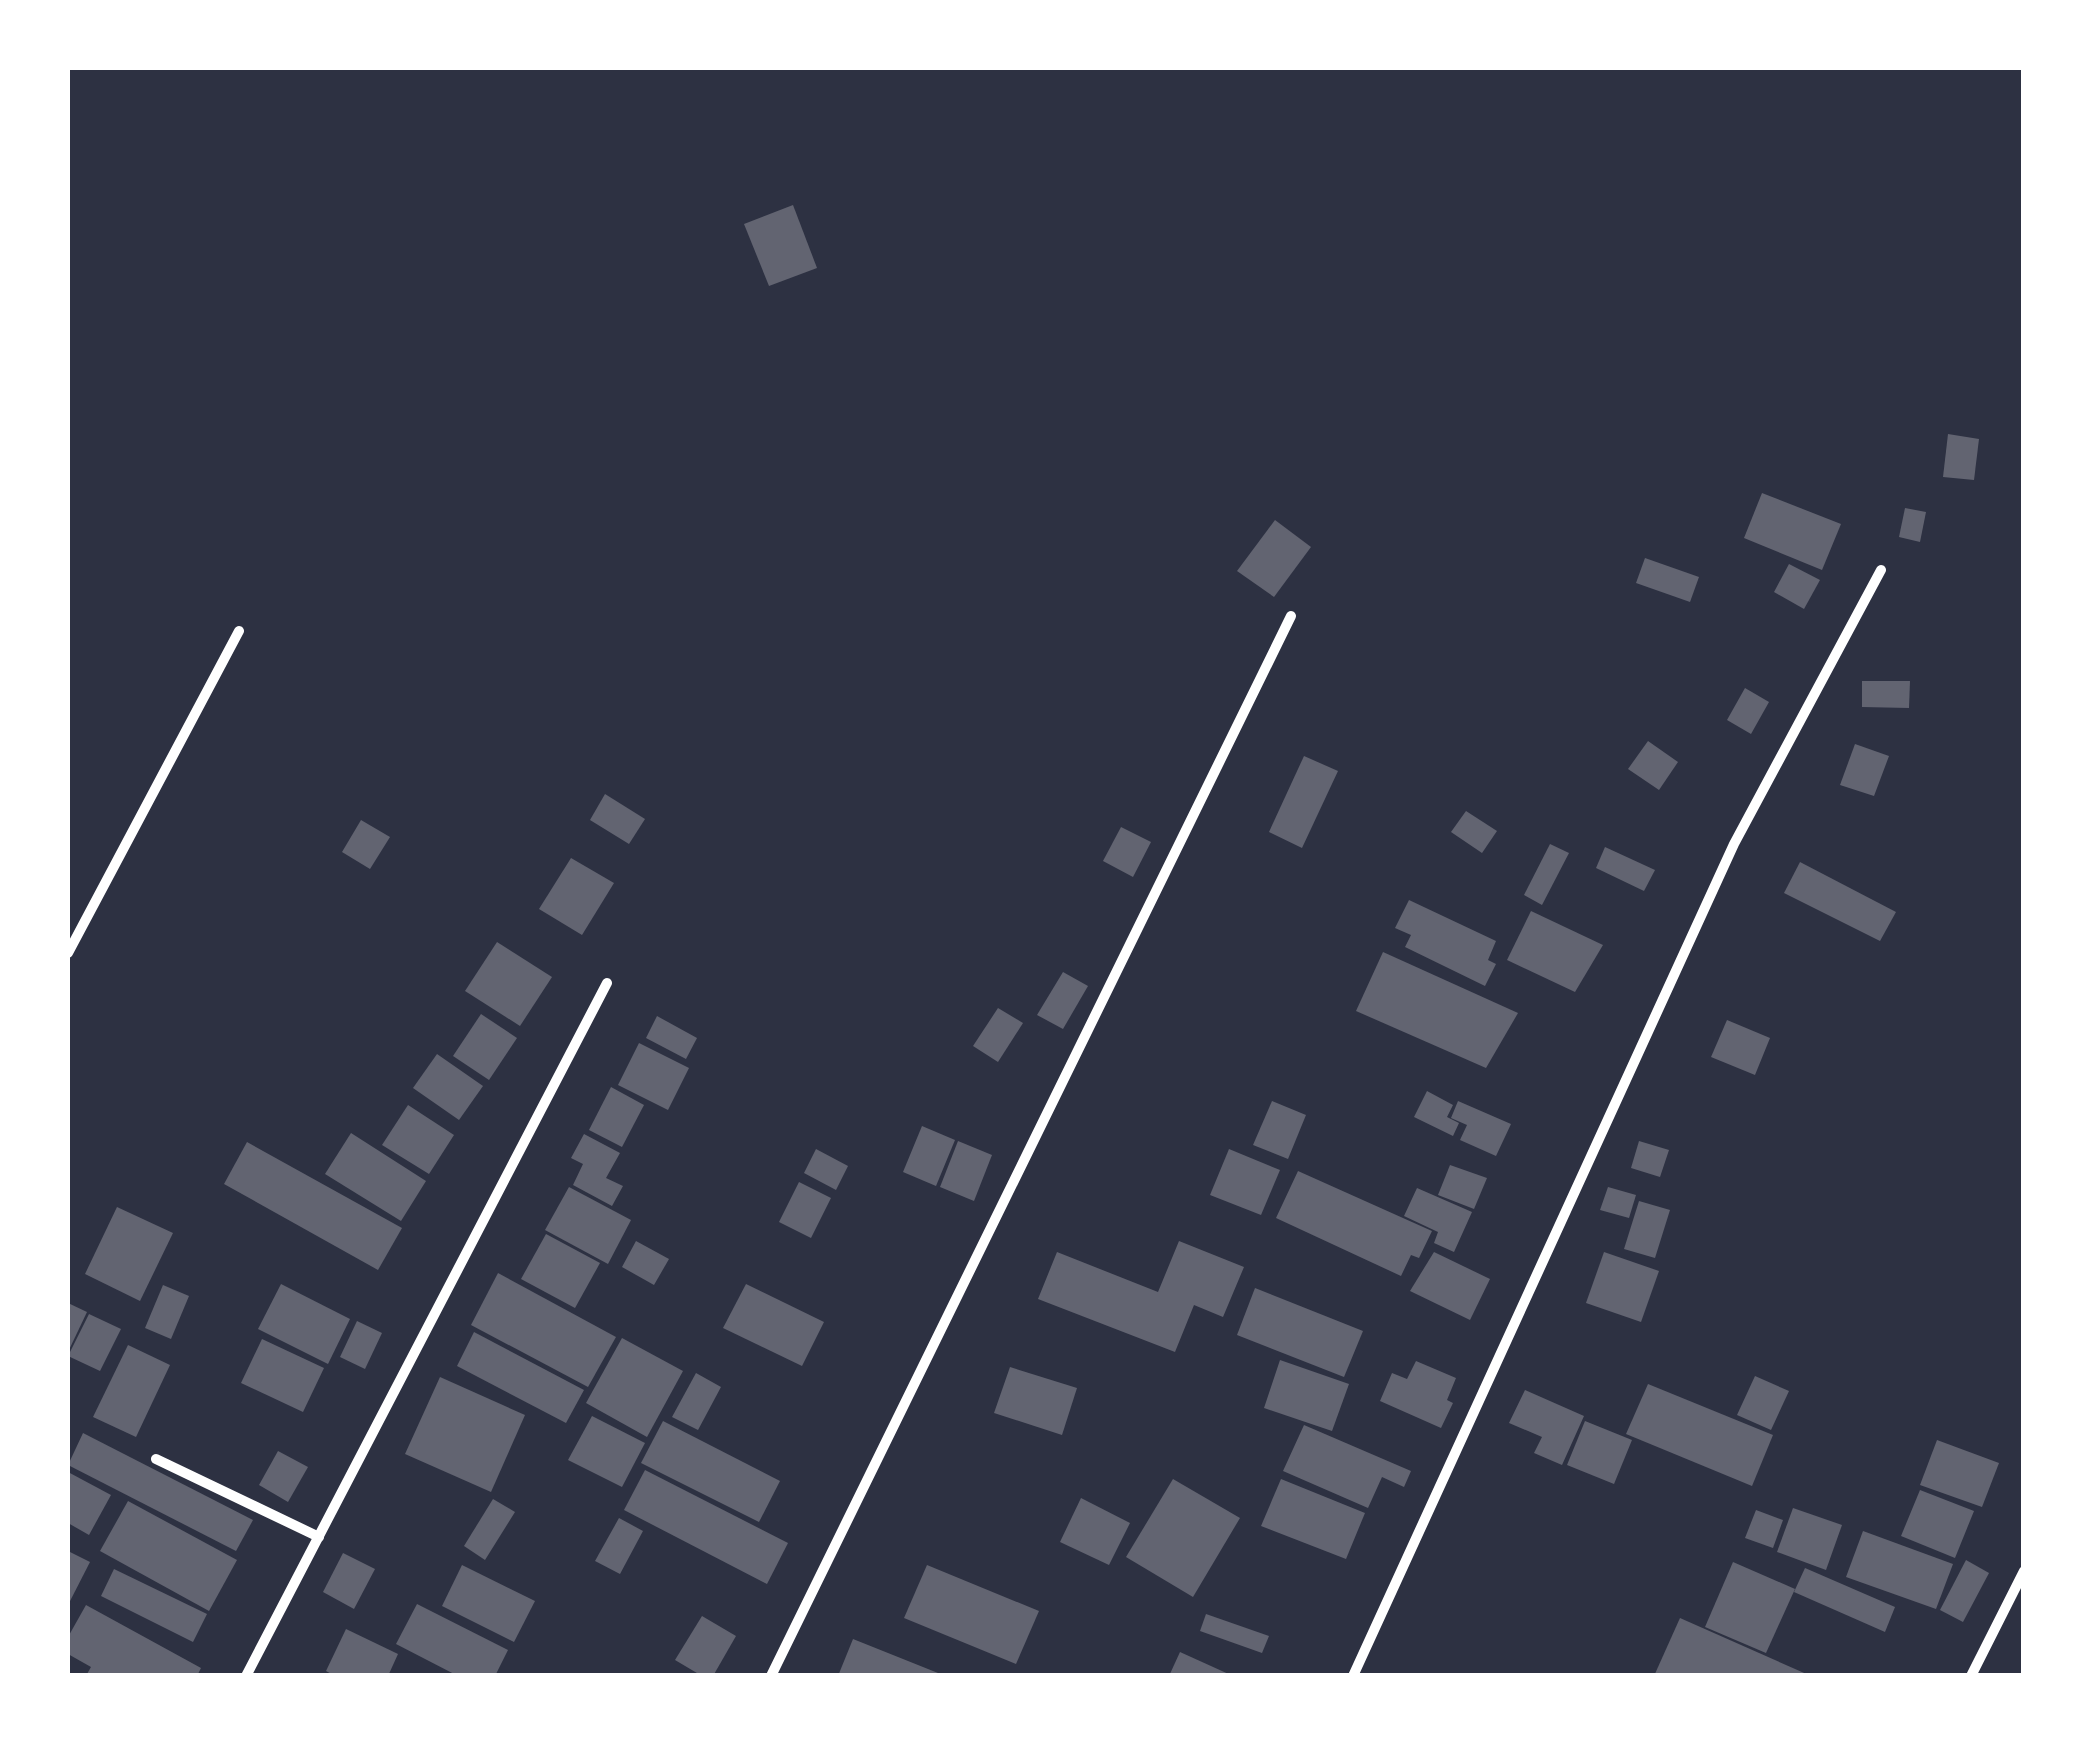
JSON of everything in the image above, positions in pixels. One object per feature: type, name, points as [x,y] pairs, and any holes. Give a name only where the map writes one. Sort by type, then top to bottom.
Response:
[{"type":"street","points":[[1352,1676],[1402,1577],[1734,844],[1881,570]]},
{"type":"street","points":[[771,1676],[1292,616]]},
{"type":"street","points":[[68,953],[239,631]]},
{"type":"street","points":[[246,1676],[607,983]]},
{"type":"street","points":[[156,1459],[319,1537]]},
{"type":"street","points":[[1971,1676],[2024,1571]]},
{"type":"building","points":[[793,205],[817,268],[769,286],[744,224]]},
{"type":"building","points":[[1948,434],[1979,439],[1974,480],[1943,477]]},
{"type":"building","points":[[1762,493],[1841,524],[1822,570],[1744,538]]},
{"type":"building","points":[[1905,508],[1926,512],[1920,542],[1899,537]]},
{"type":"building","points":[[1275,520],[1311,547],[1274,597],[1237,571]]},
{"type":"building","points":[[1645,558],[1699,577],[1690,602],[1636,583]]},
{"type":"building","points":[[1789,564],[1820,580],[1804,609],[1774,592]]},
{"type":"building","points":[[1862,681],[1910,681],[1909,708],[1862,707]]},
{"type":"building","points":[[1745,688],[1769,702],[1751,734],[1727,720]]},
{"type":"building","points":[[1648,741],[1678,762],[1659,790],[1628,769]]},
{"type":"building","points":[[1855,744],[1889,756],[1874,796],[1840,785]]},
{"type":"building","points":[[1304,756],[1338,771],[1302,848],[1269,832]]},
{"type":"building","points":[[605,794],[645,819],[629,844],[590,820]]},
{"type":"building","points":[[1466,811],[1497,831],[1482,853],[1451,832]]},
{"type":"building","points":[[361,820],[390,837],[370,869],[342,852]]},
{"type":"building","points":[[1121,827],[1151,842],[1133,877],[1103,861]]},
{"type":"building","points":[[1550,844],[1569,853],[1542,905],[1524,895]]},
{"type":"building","points":[[1605,847],[1655,870],[1644,891],[1596,868]]},
{"type":"building","points":[[571,858],[614,883],[582,935],[539,909]]},
{"type":"building","points":[[1800,862],[1896,912],[1880,941],[1784,893]]},
{"type":"building","points":[[1409,900],[1496,941],[1488,960],[1496,964],[1485,986],[1405,947],[1411,935],[1395,928]]},
{"type":"building","points":[[1531,911],[1603,945],[1575,992],[1507,960]]},
{"type":"building","points":[[497,942],[552,977],[520,1026],[465,991]]},
{"type":"building","points":[[1383,952],[1518,1013],[1486,1068],[1356,1011]]},
{"type":"building","points":[[1063,972],[1088,986],[1063,1029],[1037,1015]]},
{"type":"building","points":[[998,1008],[1023,1023],[998,1062],[973,1046]]},
{"type":"building","points":[[481,1014],[517,1038],[489,1080],[453,1056]]},
{"type":"building","points":[[657,1016],[697,1038],[686,1059],[646,1038]]},
{"type":"building","points":[[1727,1020],[1770,1038],[1755,1075],[1711,1057]]},
{"type":"building","points":[[639,1043],[689,1068],[668,1110],[618,1085]]},
{"type":"building","points":[[437,1054],[483,1086],[459,1120],[413,1088]]},
{"type":"building","points":[[611,1087],[644,1105],[622,1147],[589,1130]]},
{"type":"building","points":[[1427,1091],[1453,1105],[1447,1117],[1459,1123],[1453,1136],[1414,1117]]},
{"type":"building","points":[[1272,1101],[1306,1115],[1288,1159],[1253,1145]]},
{"type":"building","points":[[1458,1101],[1511,1124],[1496,1156],[1460,1140],[1467,1125],[1451,1118]]},
{"type":"building","points":[[408,1105],[454,1135],[429,1174],[382,1145]]},
{"type":"building","points":[[922,1126],[955,1140],[936,1186],[903,1172]]},
{"type":"building","points":[[351,1133],[426,1181],[401,1221],[325,1174]]},
{"type":"building","points":[[584,1134],[620,1153],[606,1178],[623,1186],[612,1206],[573,1185],[583,1164],[571,1158]]},
{"type":"building","points":[[958,1141],[992,1155],[974,1201],[940,1187]]},
{"type":"building","points":[[1639,1141],[1669,1150],[1660,1177],[1631,1168]]},
{"type":"building","points":[[247,1142],[402,1228],[378,1270],[224,1184]]},
{"type":"building","points":[[816,1149],[848,1166],[836,1190],[804,1173]]},
{"type":"building","points":[[1229,1149],[1280,1170],[1261,1215],[1210,1195]]},
{"type":"building","points":[[1450,1165],[1487,1178],[1474,1209],[1438,1195]]},
{"type":"building","points":[[1298,1171],[1432,1231],[1419,1258],[1411,1255],[1401,1276],[1276,1218]]},
{"type":"building","points":[[799,1182],[831,1198],[811,1238],[779,1222]]},
{"type":"building","points":[[569,1187],[631,1220],[608,1264],[545,1230]]},
{"type":"building","points":[[1608,1187],[1636,1195],[1629,1218],[1600,1210]]},
{"type":"building","points":[[1417,1188],[1472,1212],[1454,1252],[1434,1243],[1438,1232],[1404,1216]]},
{"type":"building","points":[[1639,1201],[1670,1210],[1655,1258],[1624,1249]]},
{"type":"building","points":[[117,1207],[173,1233],[140,1301],[85,1274]]},
{"type":"building","points":[[546,1234],[600,1263],[575,1308],[521,1279]]},
{"type":"building","points":[[636,1241],[669,1259],[654,1285],[622,1267]]},
{"type":"building","points":[[1179,1241],[1244,1267],[1223,1317],[1194,1305],[1175,1352],[1038,1299],[1057,1252],[1158,1292]]},
{"type":"building","points":[[1434,1252],[1490,1279],[1470,1320],[1410,1291]]},
{"type":"building","points":[[1604,1252],[1659,1271],[1641,1322],[1586,1303]]},
{"type":"building","points":[[498,1273],[616,1337],[588,1387],[471,1325]]},
{"type":"building","points":[[281,1284],[350,1319],[328,1364],[258,1329]]},
{"type":"building","points":[[746,1284],[824,1322],[802,1366],[723,1328]]},
{"type":"building","points":[[163,1285],[189,1296],[171,1339],[145,1328]]},
{"type":"building","points":[[1255,1288],[1363,1331],[1344,1377],[1237,1335]]},
{"type":"building","points":[[68,1303],[87,1312],[68,1352]]},
{"type":"building","points":[[89,1314],[121,1329],[100,1371],[68,1356]]},
{"type":"building","points":[[357,1321],[382,1333],[365,1369],[340,1357]]},
{"type":"building","points":[[474,1332],[584,1390],[566,1423],[457,1366]]},
{"type":"building","points":[[622,1338],[683,1371],[647,1437],[586,1403]]},
{"type":"building","points":[[262,1339],[324,1368],[303,1412],[241,1383]]},
{"type":"building","points":[[128,1345],[170,1365],[136,1437],[93,1417]]},
{"type":"building","points":[[1280,1360],[1349,1384],[1332,1431],[1264,1408]]},
{"type":"building","points":[[1416,1361],[1456,1378],[1447,1400],[1453,1403],[1441,1428],[1380,1401],[1392,1373],[1407,1379]]},
{"type":"building","points":[[1010,1367],[1077,1388],[1062,1435],[994,1413]]},
{"type":"building","points":[[696,1373],[721,1387],[698,1430],[672,1417]]},
{"type":"building","points":[[1755,1376],[1789,1391],[1771,1430],[1737,1415]]},
{"type":"building","points":[[440,1377],[525,1415],[491,1492],[405,1454]]},
{"type":"building","points":[[1648,1384],[1773,1435],[1752,1486],[1626,1434]]},
{"type":"building","points":[[1525,1390],[1584,1416],[1562,1465],[1534,1453],[1542,1437],[1509,1423]]},
{"type":"building","points":[[592,1416],[645,1443],[622,1487],[568,1460]]},
{"type":"building","points":[[663,1421],[780,1481],[759,1522],[641,1463]]},
{"type":"building","points":[[1585,1421],[1632,1440],[1614,1484],[1567,1465]]},
{"type":"building","points":[[1304,1425],[1411,1471],[1404,1487],[1382,1477],[1368,1508],[1283,1471]]},
{"type":"building","points":[[83,1433],[253,1520],[236,1551],[68,1465]]},
{"type":"building","points":[[1937,1440],[1999,1463],[1982,1507],[1920,1485]]},
{"type":"building","points":[[278,1451],[308,1467],[288,1502],[259,1485]]},
{"type":"building","points":[[645,1470],[788,1543],[767,1584],[624,1510]]},
{"type":"building","points":[[68,1472],[111,1495],[89,1535],[68,1523]]},
{"type":"building","points":[[1173,1479],[1240,1518],[1193,1597],[1126,1557]]},
{"type":"building","points":[[1281,1479],[1365,1513],[1346,1559],[1261,1526]]},
{"type":"building","points":[[1920,1490],[1974,1511],[1955,1558],[1901,1536]]},
{"type":"building","points":[[1081,1498],[1130,1523],[1109,1565],[1060,1542]]},
{"type":"building","points":[[493,1499],[515,1512],[485,1560],[464,1546]]},
{"type":"building","points":[[128,1501],[237,1560],[209,1611],[100,1551]]},
{"type":"building","points":[[1793,1508],[1842,1525],[1826,1570],[1777,1552]]},
{"type":"building","points":[[1756,1510],[1783,1520],[1773,1548],[1745,1538]]},
{"type":"building","points":[[619,1518],[643,1531],[620,1574],[595,1561]]},
{"type":"building","points":[[1863,1531],[1953,1564],[1936,1609],[1846,1577]]},
{"type":"building","points":[[68,1551],[90,1562],[68,1605]]},
{"type":"building","points":[[343,1553],[375,1569],[354,1609],[323,1592]]},
{"type":"building","points":[[1966,1560],[1989,1573],[1963,1622],[1940,1610]]},
{"type":"building","points":[[1733,1562],[1795,1589],[1766,1653],[1705,1627]]},
{"type":"building","points":[[462,1565],[535,1601],[514,1642],[442,1606]]},
{"type":"building","points":[[927,1565],[1039,1611],[1016,1664],[904,1618]]},
{"type":"building","points":[[1805,1568],[1895,1607],[1885,1632],[1794,1592]]},
{"type":"building","points":[[114,1569],[207,1614],[193,1642],[101,1596]]},
{"type":"building","points":[[417,1604],[508,1650],[495,1676],[458,1676],[396,1644]]},
{"type":"building","points":[[86,1605],[201,1668],[197,1676],[87,1674],[91,1667],[68,1654],[68,1637]]},
{"type":"building","points":[[1206,1614],[1269,1636],[1262,1653],[1200,1631]]},
{"type":"building","points":[[702,1616],[736,1636],[713,1676],[702,1676],[675,1660]]},
{"type":"building","points":[[1680,1618],[1811,1676],[1654,1676]]},
{"type":"building","points":[[346,1629],[398,1654],[388,1676],[335,1676],[326,1671]]},
{"type":"building","points":[[853,1639],[943,1675],[943,1676],[838,1676]]},
{"type":"building","points":[[1180,1652],[1233,1676],[1169,1676]]}]
